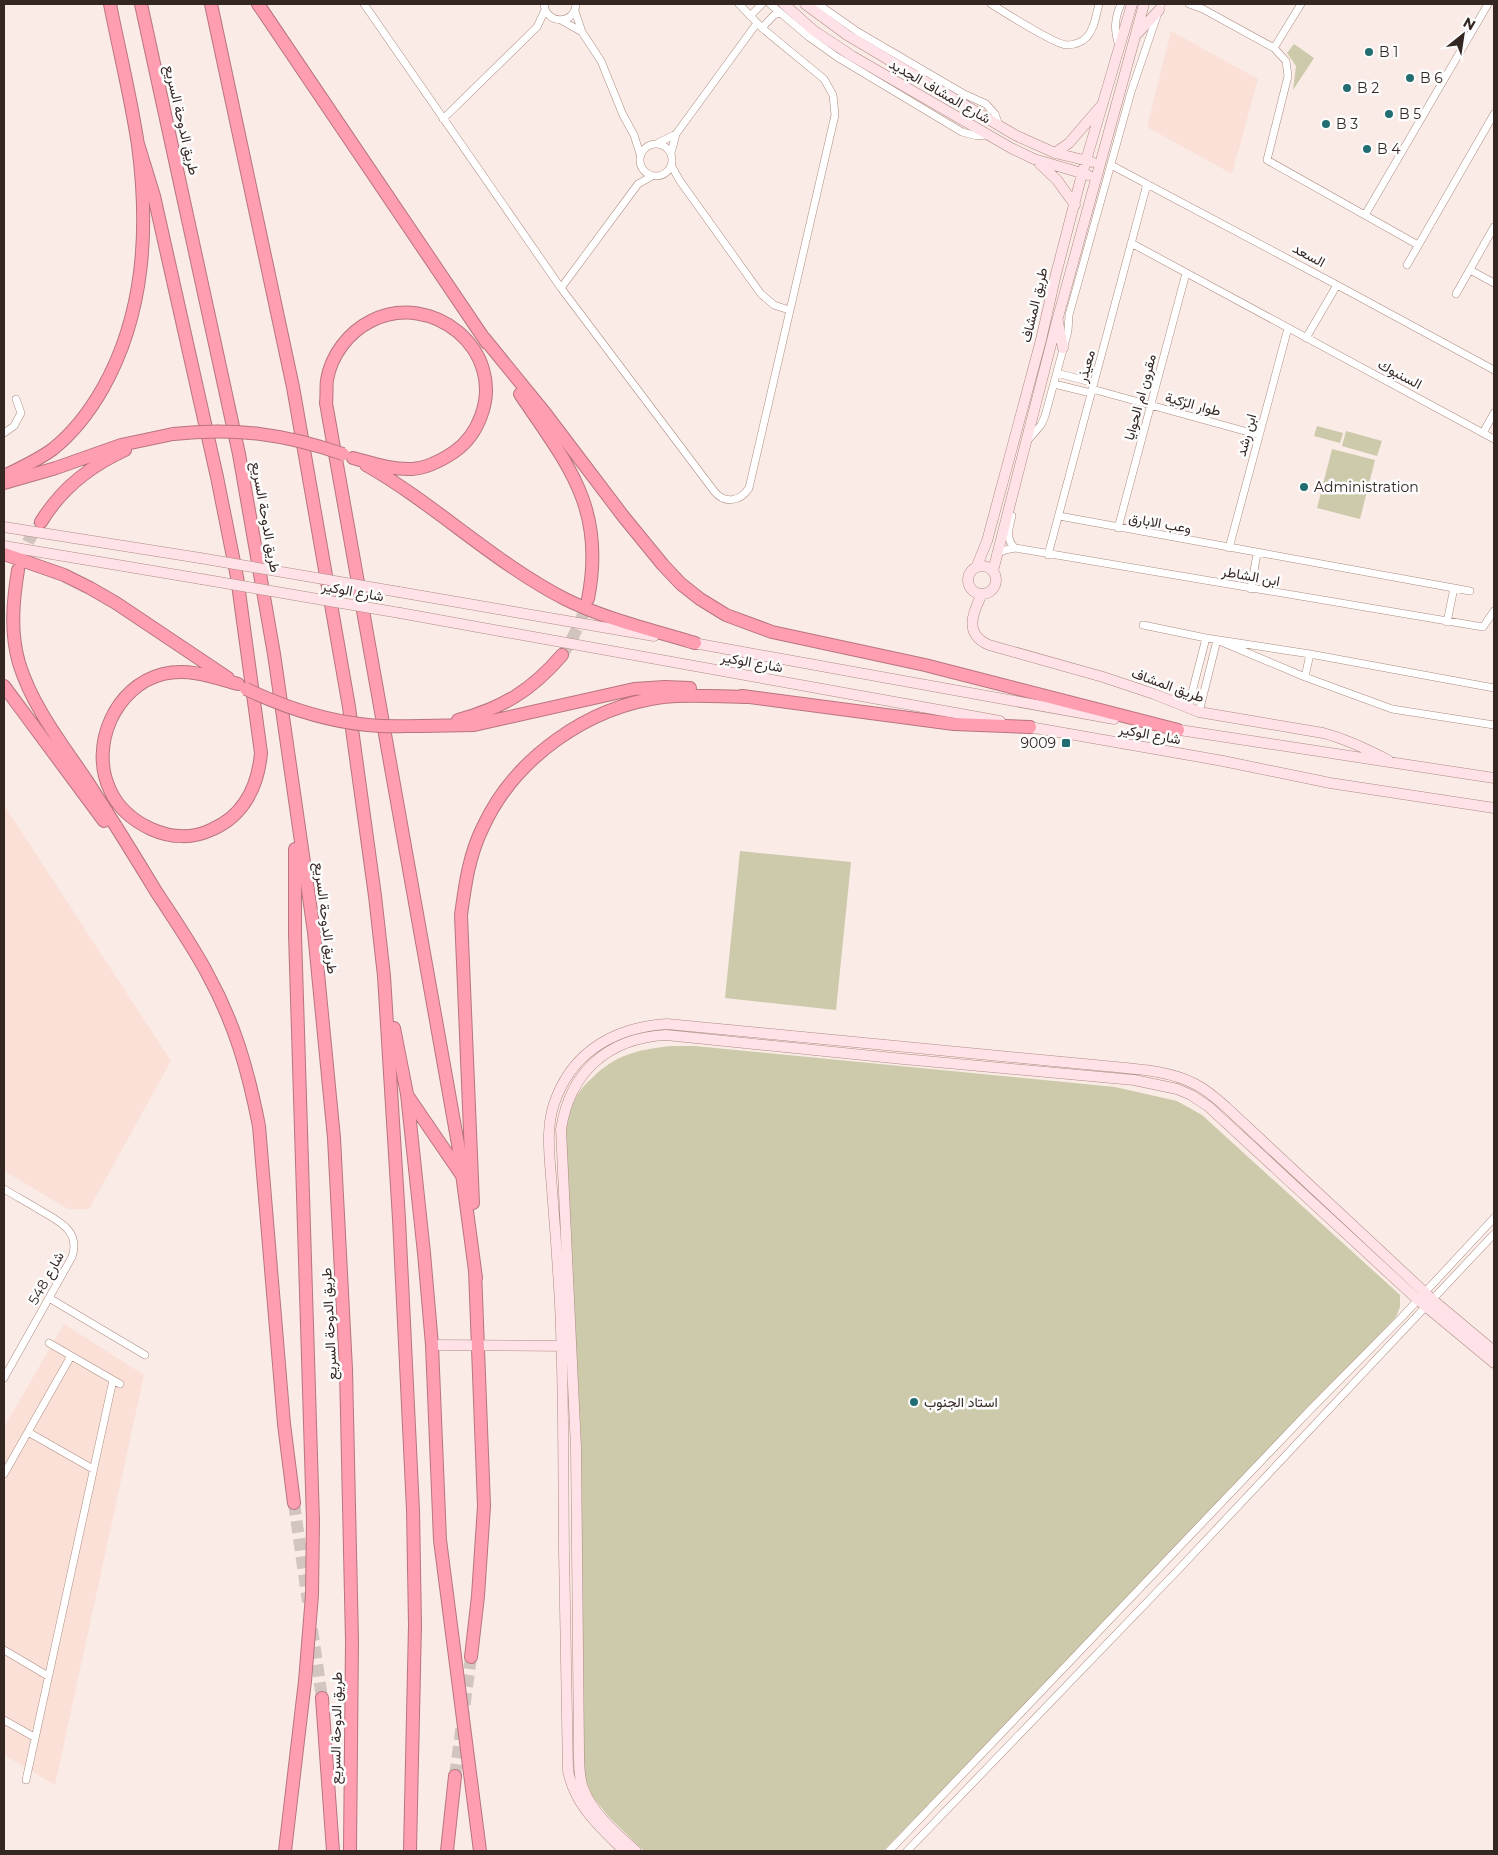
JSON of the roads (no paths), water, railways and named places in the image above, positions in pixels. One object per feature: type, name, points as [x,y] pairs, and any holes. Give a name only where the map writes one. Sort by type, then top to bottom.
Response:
[{"type":"highway","points":[[110,4],[138,144],[154,196],[217,477],[236,577],[262,753],[254,789],[234,817],[224,824],[194,836],[173,836],[157,832],[139,823],[122,809],[110,791],[104,772],[103,752],[106,734],[111,718],[119,704],[132,691],[148,680],[164,674],[185,672],[202,674],[242,687],[294,709],[367,725],[474,725],[634,689],[665,687],[694,688],[954,724],[1030,727]]},
{"type":"highway","name":"طريق الدوحة السريع","points":[[141,4],[239,454],[262,579],[286,730],[295,810],[314,932],[338,1209],[346,1369],[351,1551],[350,1851]]},
{"type":"highway","points":[[211,4],[295,397],[349,707],[384,976],[399,1219],[413,1510],[414,1625],[410,1851]]},
{"type":"highway","points":[[258,4],[484,338],[576,480],[589,517],[594,556],[588,599]]},
{"type":"highway","points":[[4,476],[40,458],[70,433],[84,418],[113,371],[135,308],[141,270],[143,223],[138,144]]},
{"type":"highway","points":[[4,484],[56,468],[107,449],[173,434],[205,431],[253,432],[311,443],[348,456],[395,468],[413,469],[429,466],[444,459],[468,440],[478,424],[486,392],[483,369],[475,351],[463,334],[445,321],[409,312],[393,313],[378,318],[362,326],[349,337],[339,350],[327,380],[326,403],[462,1176],[476,1278]]},
{"type":"highway","points":[[484,338],[546,413],[623,516],[663,565],[681,584],[700,599],[726,614],[772,632],[925,666],[1178,730]]},
{"type":"highway","points":[[40,522],[57,498],[83,474],[102,462],[144,442]]},
{"type":"highway","points":[[348,456],[386,478],[521,573],[566,599],[612,618],[695,643]]},
{"type":"highway","points":[[4,554],[64,575],[90,588],[116,603],[242,687]]},
{"type":"highway","points":[[18,570],[13,601],[13,626],[16,647],[25,679],[48,722],[110,817],[206,972],[225,1008],[241,1048],[251,1084],[259,1126],[284,1424],[294,1503]]},
{"type":"highway","points":[[436,725],[472,716],[513,699],[542,677],[562,655]]},
{"type":"highway","points":[[4,686],[153,887]]},
{"type":"highway","points":[[471,1658],[478,1596],[484,1506],[461,915],[466,880],[474,850],[482,827],[510,783],[529,762],[559,738],[604,713],[643,700],[664,697],[750,697]]},
{"type":"highway","points":[[285,1851],[305,1681],[312,1595],[313,1521],[295,934],[295,810]]},
{"type":"highway","points":[[384,976],[407,1094],[432,1344],[440,1540],[480,1851]]},
{"type":"highway","points":[[407,1094],[462,1176]]},
{"type":"highway","points":[[322,1698],[333,1851]]},
{"type":"highway","points":[[447,1851],[455,1776]]},
{"type":"street","points":[[364,4],[561,288],[714,490],[722,498],[729,500],[741,497],[749,488],[835,105],[824,79],[759,25],[739,4]]},
{"type":"street","points":[[750,16],[762,4]]},
{"type":"street","points":[[770,4],[782,9]]},
{"type":"street","name":"شارع المشاف الجديد","points":[[805,4],[847,35],[1029,142],[1055,152],[1105,165]]},
{"type":"street","points":[[818,4],[858,32],[964,94],[986,104],[996,114],[999,125]]},
{"type":"street","points":[[991,4],[1054,40],[1068,45],[1075,44],[1087,37],[1091,31],[1099,4]]},
{"type":"street","points":[[1120,49],[1114,24],[1121,4]]},
{"type":"street","name":"طريق المشاف","points":[[976,568],[987,541],[1041,340],[1082,174],[1132,4]]},
{"type":"street","name":"طريق المشاف","points":[[1025,443],[1041,426],[1057,374],[1068,331],[1069,315],[1144,4]]},
{"type":"street","points":[[1189,4],[1204,6],[1274,48],[1286,61],[1288,76],[1267,160],[1418,245]]},
{"type":"street","points":[[1274,48],[1301,4]]},
{"type":"street","points":[[1365,215],[1488,4]]},
{"type":"street","points":[[444,118],[537,27],[545,7]]},
{"type":"street","points":[[545,7],[550,17],[582,32]]},
{"type":"street","points":[[537,27],[570,17],[575,7]]},
{"type":"street","points":[[575,7],[582,32],[601,61],[623,115],[634,135],[640,154],[641,167],[638,184]]},
{"type":"street","points":[[1136,36],[1160,7]]},
{"type":"street","name":"طريق المشاف","points":[[993,571],[1057,321],[1097,178],[1105,165],[1160,7]]},
{"type":"street","points":[[782,9],[759,25],[676,134],[671,154],[671,165],[680,181],[760,294],[774,305],[789,310]]},
{"type":"street","name":"شارع المشاف الجديد","points":[[782,9],[852,56],[988,135],[1034,159],[1097,178]]},
{"type":"street","points":[[1055,152],[1069,143],[1102,104]]},
{"type":"street","points":[[1407,265],[1494,114]]},
{"type":"street","points":[[634,135],[649,144],[658,143],[676,134]]},
{"type":"street","points":[[658,143],[666,147],[671,154]]},
{"type":"street","points":[[640,154],[649,144]]},
{"type":"street","points":[[1034,159],[1057,180],[1075,205]]},
{"type":"street","points":[[664,174],[671,165]]},
{"type":"street","name":"السعد","points":[[1105,165],[1147,184],[1494,370]]},
{"type":"street","points":[[641,167],[652,176]]},
{"type":"street","points":[[561,288],[638,184],[652,176],[664,174],[680,181]]},
{"type":"street","name":"معيذر","points":[[1048,555],[1147,184]]},
{"type":"street","points":[[1456,294],[1494,227]]},
{"type":"street","name":"السنبوك","points":[[1131,243],[1494,439]]},
{"type":"street","points":[[1470,270],[1494,283]]},
{"type":"street","name":"مقرون ام الحوايا","points":[[1118,528],[1186,273]]},
{"type":"street","points":[[1306,338],[1337,285]]},
{"type":"street","points":[[1057,321],[1063,348]]},
{"type":"street","name":"ابن رشد","points":[[1229,548],[1288,328]]},
{"type":"street","name":"طوار الرّكية","points":[[1057,374],[1092,389],[1259,434]]},
{"type":"street","name":"طوار الرّكية","points":[[1054,384],[1092,389]]},
{"type":"street","points":[[4,433],[14,426],[21,413],[16,399]]},
{"type":"street","points":[[1483,433],[1494,413]]},
{"type":"street","points":[[1015,548],[1009,541],[1008,534],[1019,487],[1017,475]]},
{"type":"street","name":"وعب الابارق","points":[[1058,516],[1470,591]]},
{"type":"street","name":"شارع الوكير","points":[[4,527],[200,558],[695,643],[1178,730],[1494,778]]},
{"type":"street","name":"شارع الوكير","points":[[4,546],[400,613],[1223,760],[1330,783],[1494,808]]},
{"type":"street","name":"ابن الشاطر","points":[[996,554],[1015,548],[1483,627],[1494,611]]},
{"type":"street","points":[[1251,589],[1257,553]]},
{"type":"street","points":[[982,566],[993,571],[995,576],[994,588],[982,594],[976,593],[971,589],[968,577],[971,571],[982,566]]},
{"type":"street","points":[[1447,622],[1454,588]]},
{"type":"street","name":"طريق المشاف","points":[[982,594],[977,605],[973,623],[974,634],[980,641],[1023,656],[1154,694],[1199,712],[1323,733],[1340,738],[1360,745],[1396,764]]},
{"type":"street","points":[[1143,625],[1217,640],[1310,654],[1494,688]]},
{"type":"street","points":[[1188,708],[1206,638]]},
{"type":"street","points":[[1217,640],[1305,677],[1392,709],[1494,725]]},
{"type":"street","points":[[1199,712],[1217,640]]},
{"type":"street","points":[[1305,677],[1310,654]]},
{"type":"street","points":[[624,1851],[599,1827],[579,1803],[568,1772],[562,1347],[549,1138],[552,1111],[564,1081],[572,1069],[591,1050],[617,1034],[633,1028],[650,1025],[687,1026],[1090,1064],[1137,1069],[1180,1077],[1196,1084],[1226,1107],[1425,1292],[1430,1303],[1494,1363]]},
{"type":"street","points":[[636,1851],[601,1816],[584,1790],[580,1775],[573,1346],[560,1146],[563,1114],[580,1078],[596,1060],[620,1044],[651,1036],[684,1037],[1134,1080],[1177,1089],[1191,1095],[1208,1107],[1418,1300],[1430,1303],[1494,1351]]},
{"type":"street","name":"شارع 548","points":[[4,1189],[59,1221],[71,1233],[75,1249],[4,1378]]},
{"type":"street","points":[[889,1851],[1309,1411],[1418,1300],[1494,1218]]},
{"type":"street","points":[[906,1851],[1178,1570],[1494,1234]]},
{"type":"street","points":[[49,1298],[145,1355]]},
{"type":"street","points":[[49,1343],[120,1384]]},
{"type":"street","points":[[432,1344],[573,1346]]},
{"type":"street","points":[[4,1474],[71,1356]]},
{"type":"street","points":[[26,1780],[113,1380]]},
{"type":"street","points":[[28,1432],[93,1469]]},
{"type":"street","points":[[4,1650],[48,1676]]},
{"type":"street","points":[[4,1720],[34,1737]]},
{"type":"tunnel","points":[[21,559],[29,540],[41,522]]},
{"type":"tunnel","points":[[562,655],[577,628],[588,599]]},
{"type":"tunnel","points":[[294,1503],[308,1602]]},
{"type":"tunnel","points":[[312,1629],[322,1698]]},
{"type":"tunnel","points":[[455,1776],[471,1657]]},
{"type":"place","name":"B 1","points":[[1369,52]]},
{"type":"place","name":"B 6","points":[[1410,78]]},
{"type":"place","name":"B 2","points":[[1347,88]]},
{"type":"place","name":"B 5","points":[[1389,114]]},
{"type":"place","name":"B 3","points":[[1326,124]]},
{"type":"place","name":"B 4","points":[[1367,149]]},
{"type":"place","name":"Administration","points":[[1304,487]]},
{"type":"place","name":"9009","points":[[1066,743]]},
{"type":"place","name":"استاد الجنوب","points":[[914,1402]]}]
